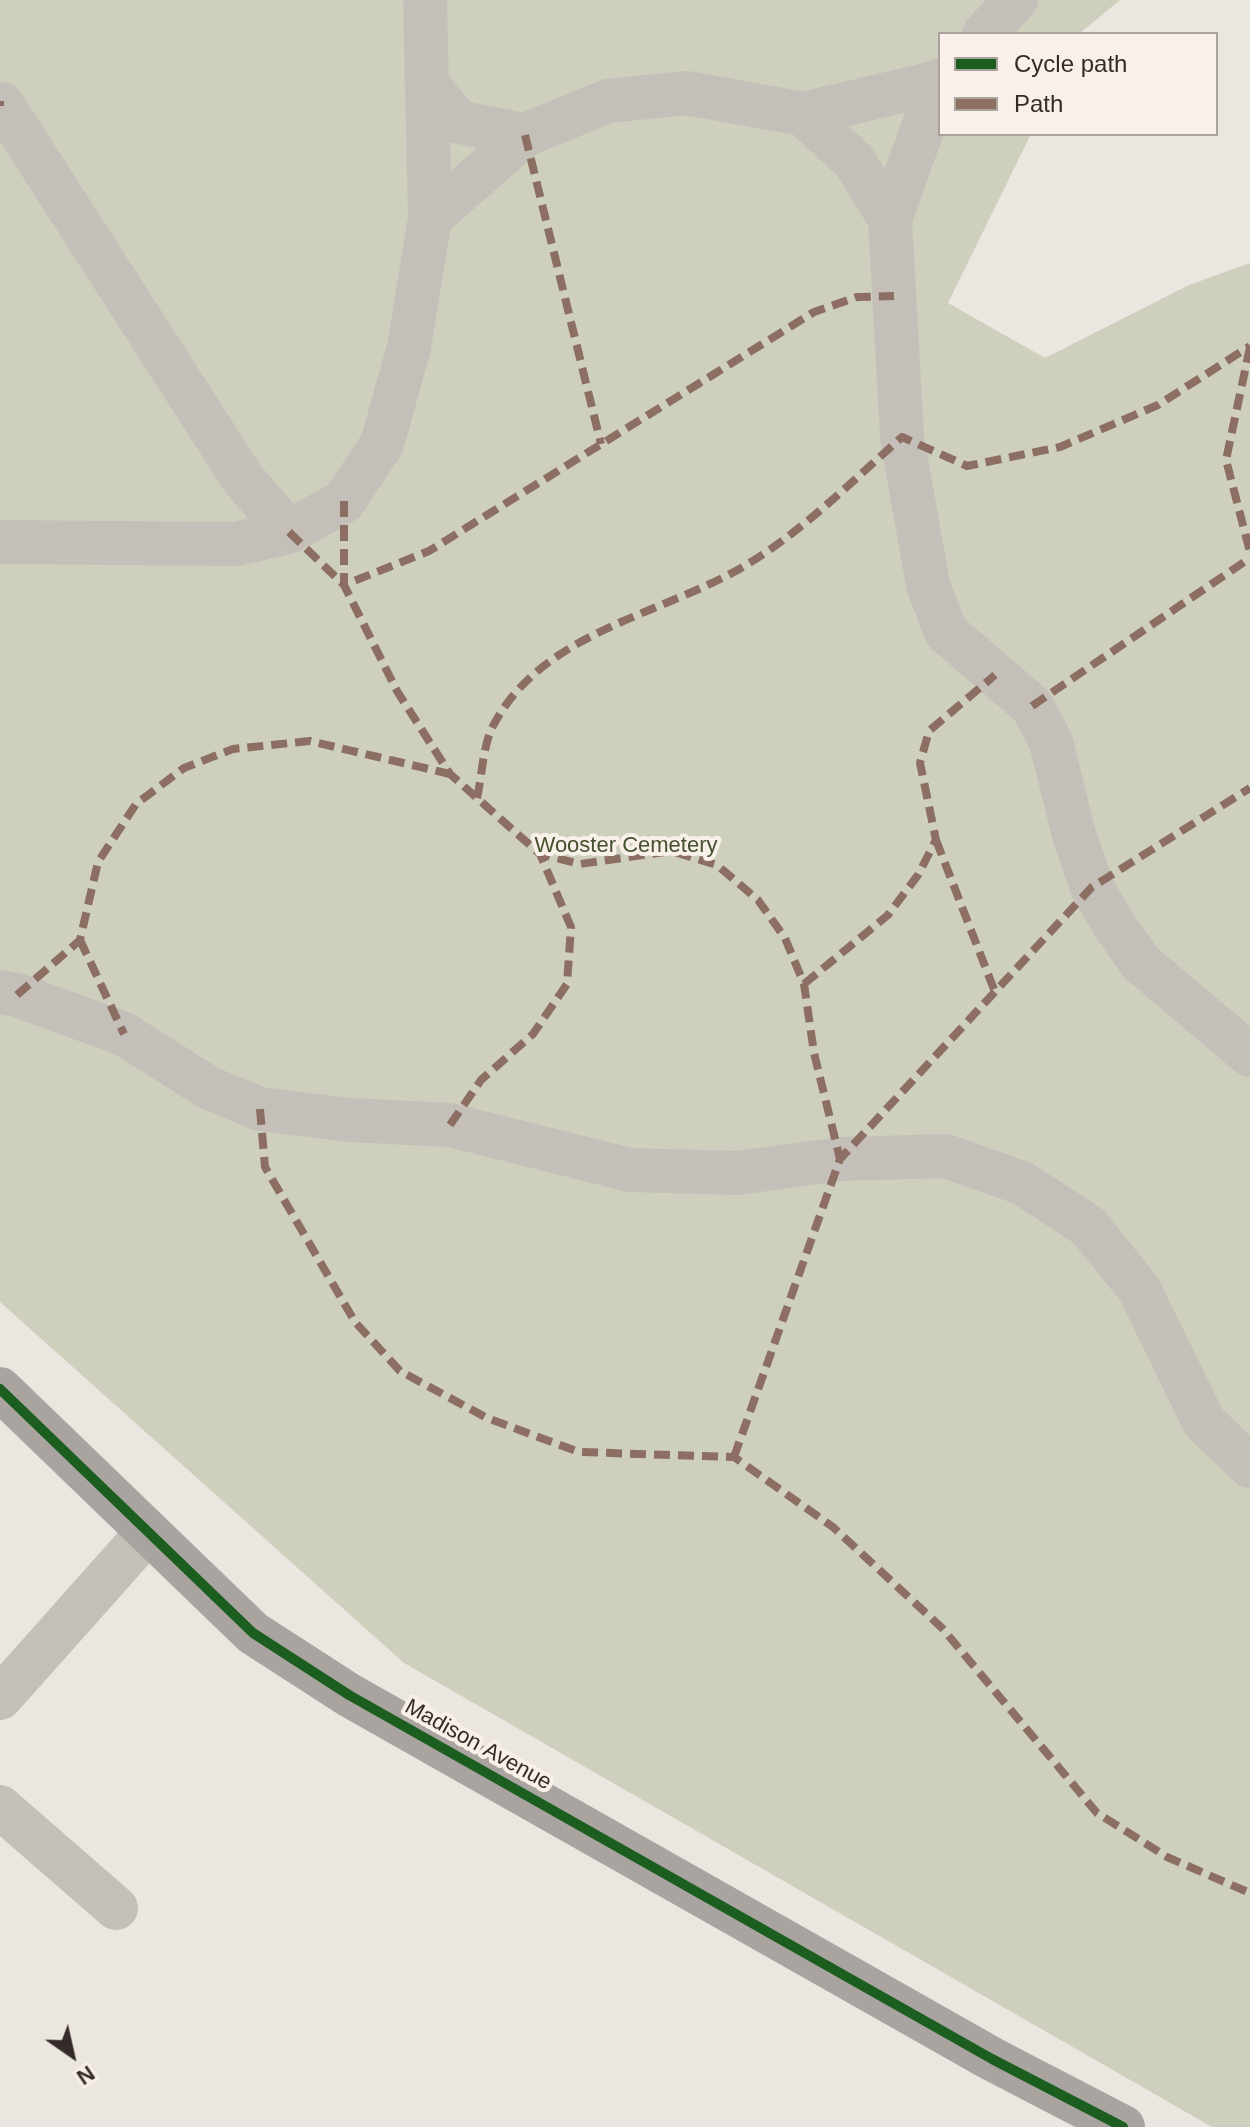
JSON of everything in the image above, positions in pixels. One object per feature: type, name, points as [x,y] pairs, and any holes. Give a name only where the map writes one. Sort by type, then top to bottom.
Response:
[{"type":"main road","name":"Madison Avenue","points":[[0,1389],[253,1633],[349,1695],[992,2059],[1123,2127]]},
{"type":"main road","name":"Madison Avenue","points":[[992,2059],[1094,2127]]},
{"type":"lane","points":[[0,542],[236,544],[289,532],[344,501],[382,444],[409,347],[430,218],[425,0]]},
{"type":"lane","points":[[986,32],[1016,0]]},
{"type":"lane","points":[[430,218],[525,135],[608,101],[686,93],[803,114],[938,81]]},
{"type":"lane","points":[[938,84],[890,219],[902,437],[928,585],[946,632],[1032,706],[1051,742],[1074,835],[1092,887],[1114,925],[1141,963],[1250,1055]]},
{"type":"lane","points":[[427,85],[459,122],[525,135]]},
{"type":"lane","points":[[2,104],[243,479],[289,532]]},
{"type":"lane","points":[[803,114],[854,161],[890,219]]},
{"type":"lane","points":[[214,543],[243,479]]},
{"type":"lane","points":[[0,992],[17,995],[124,1034],[209,1088],[260,1109],[349,1120],[450,1125],[630,1170],[738,1173],[840,1159],[946,1156],[1022,1183],[1088,1226],[1139,1289],[1204,1422],[1250,1466]]},
{"type":"lane","points":[[0,1698],[147,1533]]},
{"type":"lane","points":[[0,1807],[116,1908]]},
{"type":"green space","name":"Wooster Cemetery","points":[[0,0],[1120,0],[1081,32],[938,32],[938,136],[1030,136],[948,303],[1045,358],[1189,285],[1250,263],[1250,2127],[1212,2127],[404,1663],[0,1302]]},
{"type":"marked path","points":[[0,101],[0,106]]},
{"type":"marked path","points":[[525,135],[601,444]]},
{"type":"marked path","points":[[344,501],[344,585],[429,551],[814,312],[857,297],[894,296]]},
{"type":"marked path","points":[[477,798],[493,726],[514,694],[540,669],[604,630],[708,585],[763,554],[824,507],[902,437],[967,466],[1060,447],[1158,405],[1250,346]]},
{"type":"marked path","points":[[1250,347],[1226,460],[1250,552]]},
{"type":"marked path","points":[[289,532],[344,585],[397,691],[450,774],[540,854],[580,864],[671,851],[717,865],[758,900],[785,938],[804,984],[814,1053],[840,1159]]},
{"type":"marked path","points":[[1032,706],[1250,558]]},
{"type":"marked path","points":[[804,984],[888,915],[918,875],[936,840],[920,763],[929,731],[995,675]]},
{"type":"marked path","points":[[17,995],[80,940],[98,862],[136,804],[184,768],[233,749],[310,741],[450,774]]},
{"type":"marked path","points":[[734,1457],[840,1159],[1092,887],[1250,788]]},
{"type":"marked path","points":[[936,840],[995,992]]},
{"type":"marked path","points":[[450,1125],[481,1080],[533,1034],[567,984],[571,927],[540,854]]},
{"type":"marked path","points":[[80,940],[124,1034]]},
{"type":"marked path","points":[[260,1109],[265,1167],[355,1322],[400,1371],[487,1418],[579,1452],[734,1457],[833,1527],[942,1628],[1097,1813],[1167,1857],[1250,1893]]},
{"type":"cycle path","points":[[0,1389],[253,1633],[349,1695],[992,2059],[1123,2127]]}]
